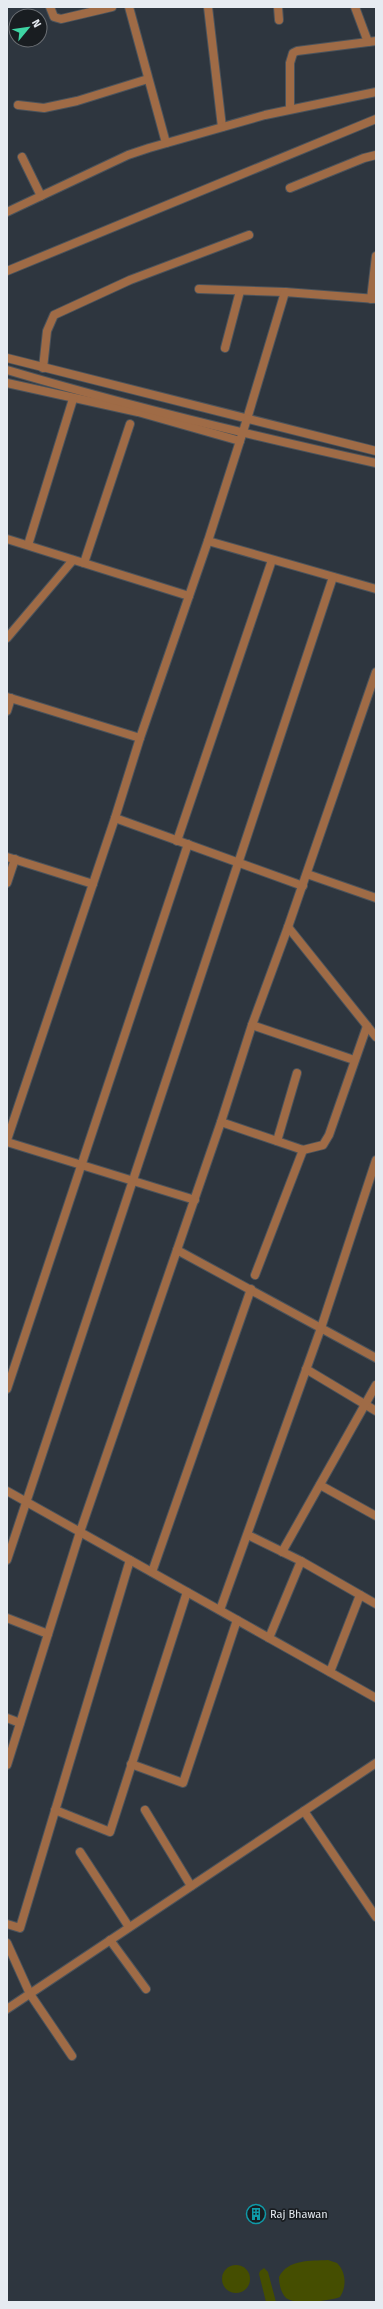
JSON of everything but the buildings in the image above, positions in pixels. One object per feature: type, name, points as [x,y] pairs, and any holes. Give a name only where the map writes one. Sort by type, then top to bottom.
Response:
[{"type":"street","points":[[50,7],[54,17],[61,19],[112,7]]},
{"type":"street","points":[[129,7],[166,143]]},
{"type":"street","points":[[208,7],[222,127]]},
{"type":"street","points":[[278,7],[279,20]]},
{"type":"street","points":[[290,109],[290,63],[293,53],[297,51],[372,41],[355,7]]},
{"type":"street","points":[[18,105],[44,108],[77,101],[148,79]]},
{"type":"street","points":[[7,212],[128,155],[222,127],[290,109],[376,92]]},
{"type":"street","points":[[7,271],[376,119]]},
{"type":"street","points":[[290,188],[364,158],[376,155]]},
{"type":"street","points":[[22,156],[41,196]]},
{"type":"street","points":[[43,368],[47,331],[54,315],[130,280],[249,235]]},
{"type":"street","points":[[199,289],[284,292],[374,299],[376,256]]},
{"type":"street","points":[[225,348],[240,291]]},
{"type":"street","points":[[195,1200],[133,1182],[7,1141],[115,818],[140,738],[242,437],[284,292]]},
{"type":"street","points":[[7,358],[376,451]]},
{"type":"street","points":[[7,370],[242,437]]},
{"type":"street","points":[[7,383],[242,437],[376,463]]},
{"type":"street","points":[[28,545],[73,399]]},
{"type":"street","points":[[84,563],[130,424]]},
{"type":"street","points":[[7,539],[188,596]]},
{"type":"street","points":[[208,541],[376,590]]},
{"type":"street","points":[[7,638],[73,560]]},
{"type":"street","points":[[177,840],[272,560]]},
{"type":"street","points":[[7,1560],[332,577]]},
{"type":"street","points":[[7,1765],[80,1532],[195,1200],[252,1024],[372,697],[376,672]]},
{"type":"street","points":[[7,711],[9,697],[140,738]]},
{"type":"street","points":[[115,818],[303,886]]},
{"type":"street","points":[[7,1389],[188,844]]},
{"type":"street","points":[[7,883],[11,858],[93,884]]},
{"type":"street","points":[[306,874],[375,895]]},
{"type":"street","points":[[288,927],[376,1037]]},
{"type":"street","points":[[252,1024],[354,1060]]},
{"type":"street","points":[[221,1122],[303,1150],[316,1149],[326,1142],[367,1026]]},
{"type":"street","points":[[277,1141],[298,1073]]},
{"type":"street","points":[[255,1274],[303,1150]]},
{"type":"street","points":[[220,1610],[321,1328],[376,1160]]},
{"type":"street","points":[[178,1250],[376,1358]]},
{"type":"street","points":[[152,1572],[251,1289]]},
{"type":"street","points":[[306,1369],[376,1412]]},
{"type":"street","points":[[282,1552],[376,1385]]},
{"type":"street","points":[[320,1485],[375,1512]]},
{"type":"street","points":[[7,1491],[376,1698]]},
{"type":"street","points":[[248,1535],[301,1561],[376,1604]]},
{"type":"street","points":[[7,1924],[20,1928],[130,1560]]},
{"type":"street","points":[[269,1638],[301,1561]]},
{"type":"street","points":[[55,1810],[110,1832],[187,1592]]},
{"type":"street","points":[[330,1672],[360,1595]]},
{"type":"street","points":[[7,1618],[48,1634]]},
{"type":"street","points":[[131,1764],[183,1783],[237,1620]]},
{"type":"street","points":[[7,1718],[20,1723]]},
{"type":"street","points":[[7,2009],[375,1765]]},
{"type":"street","points":[[145,1810],[191,1886]]},
{"type":"street","points":[[304,1811],[376,1917]]},
{"type":"street","points":[[80,1852],[130,1927]]},
{"type":"street","points":[[110,1940],[146,1990]]},
{"type":"street","points":[[7,1943],[30,1994],[72,2056]]},
{"type":"green space","points":[[328,2260],[337,2263],[344,2275],[344,2288],[340,2297],[329,2300],[304,2302],[290,2300],[284,2296],[279,2283],[279,2277],[283,2271],[300,2262]]},
{"type":"green space","points":[[236,2265],[246,2269],[250,2279],[246,2289],[236,2293],[226,2289],[222,2279],[226,2269]]},
{"type":"green space","points":[[264,2268],[268,2272],[276,2302],[266,2302],[259,2274]]},
{"type":"place","name":"Raj Bhawan","points":[[256,2214]]}]
